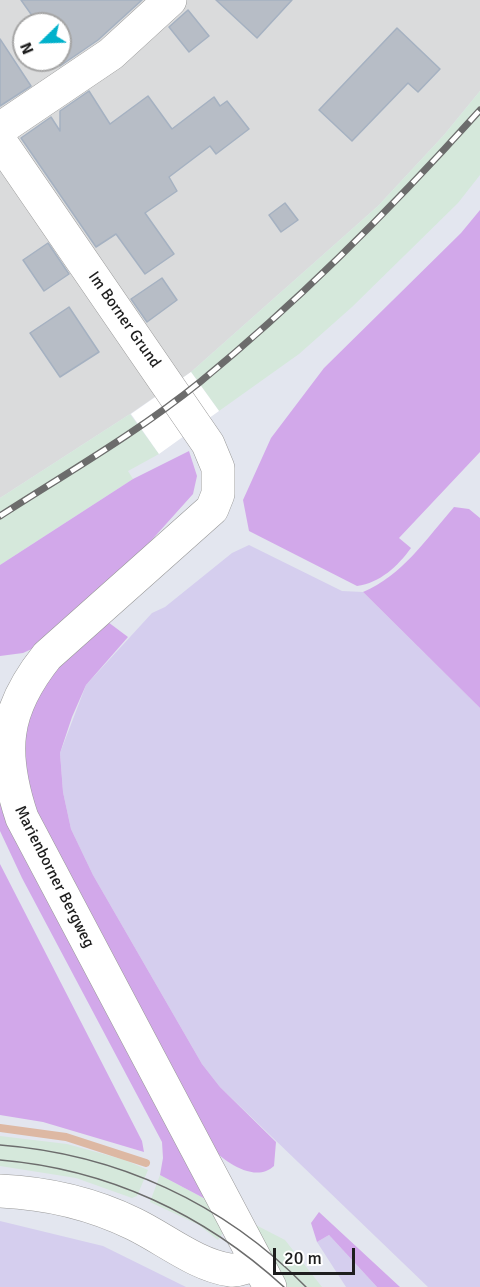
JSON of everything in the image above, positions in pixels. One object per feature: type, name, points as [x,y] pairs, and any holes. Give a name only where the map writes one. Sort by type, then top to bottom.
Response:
[{"type":"street","points":[[0,129],[111,54],[170,0]]},
{"type":"street","name":"Im Borner Grund","points":[[0,141],[208,444],[218,468],[218,494],[212,509]]},
{"type":"street","name":"Marienborner Bergweg","points":[[212,509],[10,689],[6,746],[11,789],[22,818],[263,1275]]},
{"type":"street","points":[[0,1191],[56,1197],[101,1211],[133,1223],[210,1264],[229,1270],[263,1275]]},
{"type":"shaded area","points":[[0,0],[480,0],[480,91],[444,135],[378,206],[191,372],[0,498]]},
{"type":"shaded area","points":[[480,91],[480,175],[458,203],[352,307],[299,354],[219,411],[191,372],[378,206],[444,135]]},
{"type":"shaded area","points":[[480,210],[480,452],[399,538],[411,548],[400,561],[388,573],[357,586],[249,531],[243,500],[271,438],[324,368],[461,233]]},
{"type":"shaded area","points":[[130,414],[159,454],[128,471],[133,479],[0,565],[0,498]]},
{"type":"shaded area","points":[[189,451],[197,476],[193,494],[114,582],[36,647],[23,653],[0,656],[0,565],[133,479]]},
{"type":"shaded area","points":[[454,507],[469,509],[480,518],[480,708],[363,592],[377,585],[402,566]]},
{"type":"shaded area","points":[[249,545],[342,591],[363,592],[480,708],[480,1287],[428,1287],[220,1087],[202,1064],[93,875],[71,829],[63,792],[60,753],[86,685],[152,613],[165,607],[232,553]]},
{"type":"shaded area","points":[[108,622],[128,637],[86,685],[60,753],[63,792],[71,829],[93,875],[202,1064],[220,1087],[276,1142],[274,1166],[266,1171],[258,1173],[240,1168],[222,1158],[209,1145],[39,826],[22,759],[29,716],[45,683],[66,658]]},
{"type":"shaded area","points":[[0,802],[213,1203],[160,1175],[163,1158],[162,1142],[22,878],[0,831]]},
{"type":"shaded area","points":[[0,864],[142,1141],[144,1152],[43,1122],[0,1115]]},
{"type":"shaded area","points":[[0,1136],[67,1144],[125,1160],[148,1170],[137,1196],[132,1198],[76,1178],[0,1166]]},
{"type":"shaded area","points":[[160,1175],[213,1203],[223,1233],[218,1240],[199,1225],[150,1202]]},
{"type":"shaded area","points":[[319,1212],[400,1287],[377,1287],[329,1235],[317,1242],[311,1223]]},
{"type":"shaded area","points":[[0,1221],[103,1246],[186,1287],[0,1287]]},
{"type":"shaded area","points":[[250,1222],[285,1240],[322,1287],[285,1287]]},
{"type":"shaded area","points":[[329,1235],[377,1287],[346,1287],[317,1242]]},
{"type":"pier","points":[[191,372],[219,411],[159,454],[131,414]]},
{"type":"building","points":[[21,0],[142,0],[98,40],[72,58],[72,12],[30,12]]},
{"type":"building","points":[[216,0],[292,0],[257,38]]},
{"type":"building","points":[[188,10],[209,36],[189,52],[169,27]]},
{"type":"building","points":[[397,28],[440,69],[418,92],[408,83],[352,141],[319,110]]},
{"type":"building","points":[[0,39],[12,57],[12,72],[22,72],[31,86],[0,106]]},
{"type":"building","points":[[89,91],[110,124],[148,96],[172,129],[214,97],[220,106],[227,101],[249,129],[216,154],[210,146],[169,177],[177,191],[145,213],[174,254],[145,274],[116,234],[96,247],[21,138],[51,117],[60,131],[60,111]]},
{"type":"building","points":[[285,203],[298,220],[281,232],[269,215]]},
{"type":"building","points":[[48,243],[69,274],[44,291],[23,260]]},
{"type":"building","points":[[162,278],[177,300],[147,322],[131,299]]},
{"type":"building","points":[[69,307],[99,352],[60,377],[30,333]]},
{"type":"waterway","points":[[0,1128],[66,1137],[146,1163]]},
{"type":"tram line","points":[[0,1145],[43,1150],[86,1159],[166,1188],[240,1231],[274,1257],[306,1287]]},
{"type":"tram line","points":[[0,1160],[79,1173],[152,1200],[187,1217],[221,1238],[284,1287]]},
{"type":"railway","points":[[0,516],[102,452],[200,382],[310,285],[414,182],[480,110]]}]
